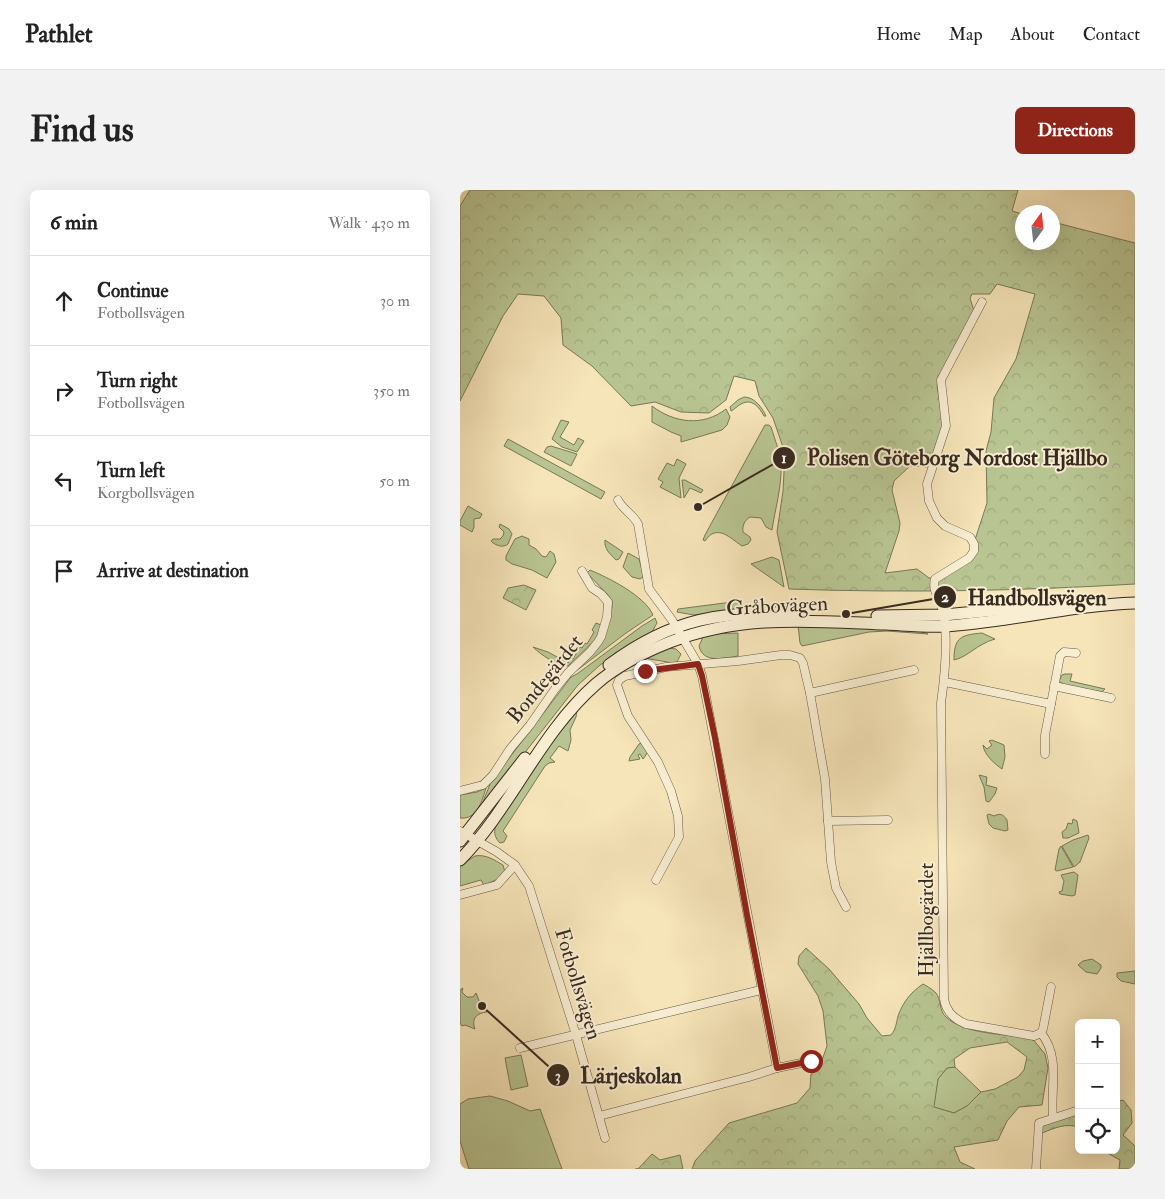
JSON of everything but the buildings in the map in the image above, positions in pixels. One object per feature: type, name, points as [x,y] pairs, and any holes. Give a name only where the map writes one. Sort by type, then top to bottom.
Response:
[{"type":"main road","name":"Gråbovägen","points":[[460,860],[478,842],[542,746],[566,713],[577,702],[614,669],[631,659],[682,638],[719,627],[774,621],[945,620],[1135,598]]},
{"type":"main road","name":"Gråbovägen","points":[[462,835],[575,694],[600,671],[638,644],[652,636],[676,627],[700,620],[752,612],[991,622],[1082,608],[1135,603]]},
{"type":"street","points":[[945,620],[942,604],[933,588],[935,579],[969,558],[974,550],[974,544],[970,537],[945,526],[937,518],[930,502],[927,484],[946,426],[941,380],[982,302]]},
{"type":"street","points":[[618,500],[622,508],[636,519],[638,524],[650,589],[666,610],[698,664],[702,676],[777,1068]]},
{"type":"street","name":"Bondegärdet","points":[[460,791],[484,785],[555,689],[568,673],[590,652],[601,637],[607,616],[608,602],[592,588],[582,571]]},
{"type":"street","name":"Hjällbogärdet","points":[[945,620],[945,682],[941,703],[943,985],[945,1006],[953,1016],[966,1024],[1034,1036],[1041,1033]]},
{"type":"street","points":[[1045,754],[1045,735],[1060,656],[1068,651],[1076,653]]},
{"type":"street","points":[[656,880],[679,837],[678,816],[671,791],[658,762],[628,716],[617,685],[619,680],[624,676],[645,671],[782,655],[795,656],[803,663],[810,693],[825,779],[831,862],[836,888],[846,908]]},
{"type":"street","points":[[810,693],[914,670]]},
{"type":"street","points":[[945,682],[1051,704]]},
{"type":"street","points":[[1054,686],[1111,698]]},
{"type":"street","points":[[828,821],[888,820]]},
{"type":"street","name":"Fotbollsvägen","points":[[462,835],[478,842],[515,865],[529,886],[576,1035],[605,1138]]},
{"type":"street","points":[[460,895],[497,884],[515,865]]},
{"type":"street","points":[[1051,987],[1041,1033],[1049,1044],[1053,1063],[1053,1117]]},
{"type":"street","points":[[520,1048],[761,990]]},
{"type":"street","points":[[599,1116],[777,1068],[811,1061]]},
{"type":"street","points":[[1036,1169],[1039,1122],[1075,1111]]},
{"type":"green space","points":[[470,190],[1018,190],[1012,211],[1015,212],[1015,250],[1060,250],[1060,224],[1135,243],[1135,584],[962,591],[789,589],[777,532],[783,491],[785,453],[773,418],[759,396],[755,381],[734,376],[726,400],[709,413],[681,412],[655,402],[631,406],[592,366],[563,345],[561,318],[544,296],[518,294],[503,316],[460,401],[460,206]],"holes":[[[997,284],[1035,294],[1016,359],[994,398],[991,432],[986,451],[987,503],[971,552],[941,579],[929,578],[917,569],[885,573],[900,523],[892,490],[894,481],[910,466],[929,467],[944,424],[937,386],[939,377],[974,311],[970,298],[972,294],[990,294]]]},
{"type":"green space","points":[[744,397],[748,397],[757,403],[766,416],[755,404],[749,402],[741,404],[731,411],[730,407]]},
{"type":"green space","points":[[652,406],[670,416],[689,421],[708,419],[726,409],[730,417],[727,425],[722,430],[681,442],[681,436],[652,422]]},
{"type":"green space","points":[[561,420],[569,422],[560,437],[574,445],[578,438],[584,441],[577,452],[562,447],[552,439]]},
{"type":"green space","points":[[765,425],[771,427],[781,465],[772,530],[766,527],[761,518],[750,517],[745,521],[743,527],[743,532],[751,540],[748,544],[742,546],[728,536],[719,533],[714,533],[705,541],[703,540],[705,535]]},
{"type":"green space","points":[[508,439],[605,492],[601,499],[504,446]]},
{"type":"green space","points":[[551,446],[577,454],[571,466],[544,452],[547,447]]},
{"type":"green space","points":[[677,459],[686,464],[679,478],[681,498],[660,487],[663,482],[658,479],[667,463],[674,466]]},
{"type":"green space","points":[[682,480],[703,490],[701,493],[690,488],[684,498]]},
{"type":"green space","points":[[468,506],[482,514],[480,518],[474,519],[472,532],[460,525],[460,521]]},
{"type":"green space","points":[[500,524],[509,529],[512,534],[508,544],[504,546],[497,545],[491,541],[493,539],[500,539],[503,536],[504,532],[499,527]]},
{"type":"green space","points":[[522,536],[529,539],[529,545],[542,556],[546,557],[550,551],[554,554],[556,562],[547,578],[506,560],[506,556],[515,539]]},
{"type":"green space","points":[[605,540],[623,552],[619,559],[616,560],[608,551],[605,546]]},
{"type":"green space","points":[[628,553],[639,559],[643,573],[643,577],[640,579],[632,577],[623,567]]},
{"type":"green space","points":[[772,557],[779,560],[784,587],[751,564]]},
{"type":"green space","points":[[590,570],[635,595],[649,608],[653,615],[576,671],[605,633],[612,608],[612,601],[608,595],[587,573]]},
{"type":"green space","points":[[524,585],[536,590],[526,610],[503,598],[508,588]]},
{"type":"green space","points":[[740,601],[742,609],[694,615],[677,612],[678,609]]},
{"type":"green space","points":[[655,618],[657,623],[652,632],[600,665],[578,685],[479,811],[491,782],[571,677]]},
{"type":"green space","points":[[596,623],[601,625],[596,639],[568,666],[549,659],[533,647],[548,652],[568,663],[571,658],[573,659],[580,647],[582,648],[585,643],[587,644],[594,632],[592,630]]},
{"type":"green space","points":[[798,625],[919,631],[928,634],[887,631],[869,632],[802,646]]},
{"type":"green space","points":[[738,633],[738,656],[709,658],[701,652],[699,646],[703,637],[712,634]]},
{"type":"green space","points":[[982,633],[995,639],[954,660],[955,646],[960,639],[964,636]]},
{"type":"green space","points":[[669,648],[676,649],[681,654],[677,662],[644,658]]},
{"type":"green space","points":[[1072,674],[1070,681],[1105,689],[1102,692],[1065,685],[1059,681],[1062,675]]},
{"type":"green space","points":[[577,710],[570,730],[571,740],[568,751],[559,746],[550,758],[555,762],[545,766],[503,831],[507,836],[504,842],[500,843],[495,833],[499,820],[553,738]]},
{"type":"green space","points":[[992,740],[1004,745],[1005,757],[1002,769],[985,752],[983,745],[987,749],[992,745],[989,741]]},
{"type":"green space","points":[[641,743],[648,752],[643,759],[640,754],[638,755],[640,759],[629,761],[630,757]]},
{"type":"green space","points":[[979,775],[987,777],[986,785],[997,788],[989,802],[986,801],[984,787]]},
{"type":"green space","points":[[486,788],[475,813],[466,818],[460,818],[460,795],[477,792]]},
{"type":"green space","points":[[987,815],[1004,816],[1007,820],[1008,830],[993,828],[989,824]]},
{"type":"green space","points":[[1073,819],[1077,821],[1079,833],[1063,838],[1062,832],[1066,829],[1068,823],[1072,824]]},
{"type":"green space","points":[[1088,835],[1089,838],[1080,862],[1074,867],[1062,846]]},
{"type":"green space","points":[[1061,846],[1073,867],[1057,871],[1055,870]]},
{"type":"green space","points":[[475,856],[493,859],[503,865],[505,872],[496,880],[484,885],[481,880],[460,886],[460,866]]},
{"type":"green space","points":[[1074,872],[1078,875],[1075,895],[1060,894],[1059,892],[1062,891],[1064,881],[1061,875]]},
{"type":"green space","points":[[806,948],[829,969],[859,1004],[867,1018],[882,1036],[891,1035],[902,1006],[911,994],[923,984],[936,993],[944,1014],[954,1023],[975,1030],[1032,1038],[1045,1054],[1048,1068],[1042,1105],[1019,1107],[1007,1121],[998,1140],[954,1147],[960,1162],[975,1169],[692,1169],[695,1161],[729,1123],[797,1103],[810,1088],[811,1074],[821,1063],[827,1046],[823,1011],[818,996],[798,964],[799,956]],"holes":[[[1007,1042],[1027,1057],[1024,1070],[1018,1077],[995,1089],[981,1092],[967,1106],[954,1113],[934,1107],[938,1079],[947,1068],[955,1067],[954,1059],[970,1048]]]},
{"type":"green space","points":[[1092,959],[1101,965],[1097,974],[1086,972],[1078,965],[1083,961]]},
{"type":"green space","points":[[1135,971],[1135,984],[1121,981],[1117,977],[1117,973]]},
{"type":"green space","points":[[463,988],[462,992],[467,997],[473,997],[476,993],[480,1003],[487,1012],[480,1014],[474,1019],[475,1029],[465,1025],[462,1026],[460,1023],[460,990]]},
{"type":"green space","points":[[521,1055],[528,1086],[511,1090],[505,1058]]},
{"type":"green space","points":[[955,1067],[981,1092],[967,1106],[954,1113],[933,1107],[938,1079],[947,1068]]},
{"type":"green space","points":[[490,1096],[508,1101],[530,1111],[540,1109],[562,1169],[469,1169],[460,1141],[460,1104],[468,1099]]},
{"type":"green space","points":[[1123,1100],[1131,1110],[1132,1123],[1123,1135],[1135,1146],[1135,1169],[1119,1169],[1120,1160],[1109,1154],[1120,1154],[1120,1101]]},
{"type":"green space","points":[[1075,1114],[1075,1126],[1065,1126],[1042,1133],[1042,1126]]},
{"type":"green space","points":[[652,1154],[660,1160],[680,1155],[683,1169],[638,1169]]},
{"type":"place","name":"Polisen Göteborg Nordost Hjällbo","points":[[698,507]]},
{"type":"place","name":"Handbollsvägen","points":[[846,614]]},
{"type":"place","name":"Lärjeskolan","points":[[482,1006]]},
{"type":"route","points":[[645,671],[698,664],[715,738],[777,1068],[811,1061]]}]
